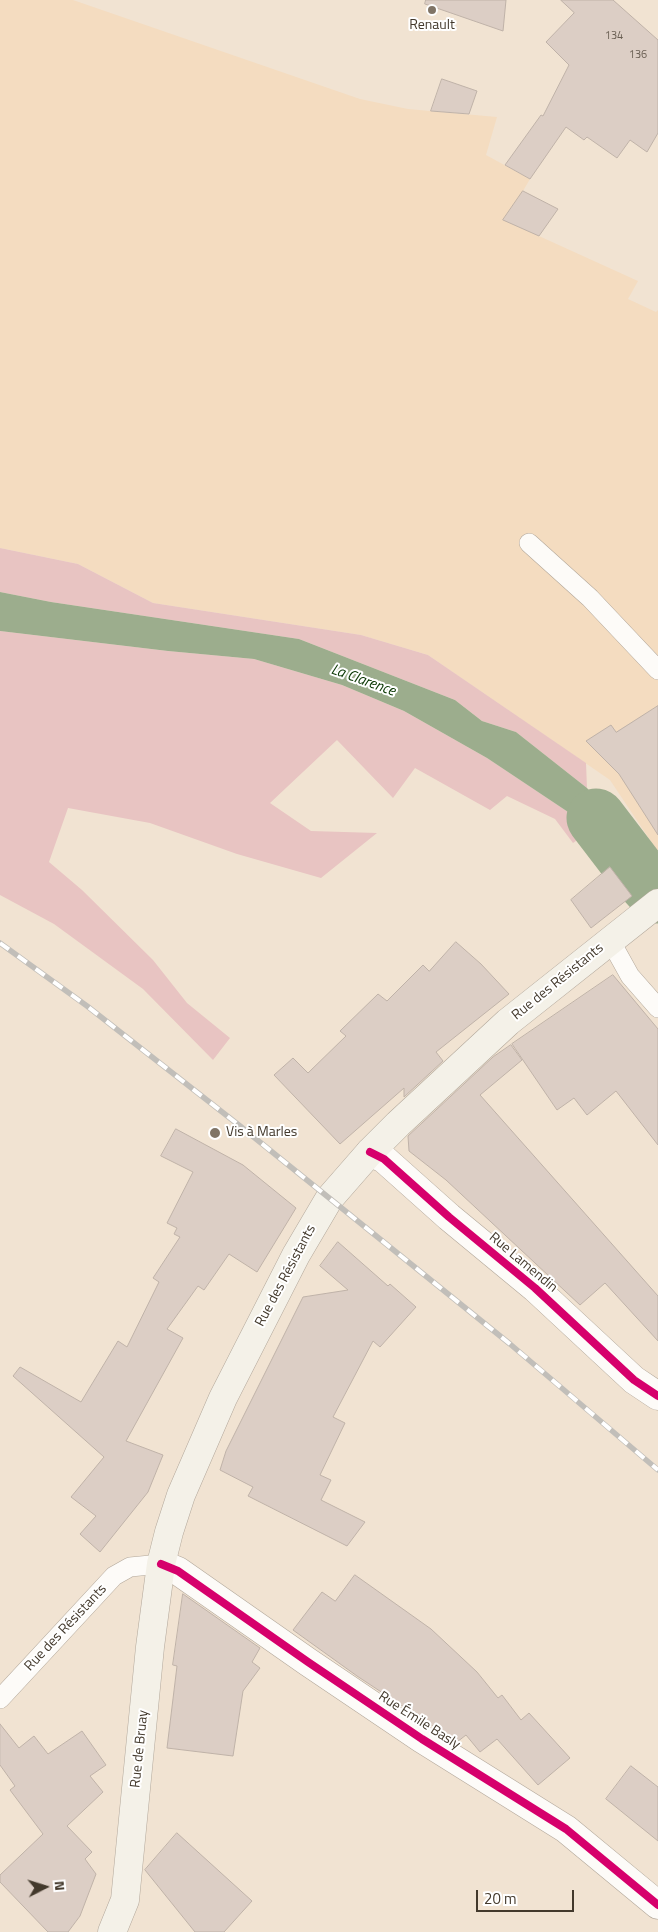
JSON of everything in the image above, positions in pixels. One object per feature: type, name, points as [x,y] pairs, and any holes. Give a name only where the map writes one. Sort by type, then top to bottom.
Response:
[{"type":"main road","name":"Rue des Résistants","points":[[161,1564],[168,1532],[181,1495],[223,1398],[316,1219],[329,1199],[370,1152],[508,1022],[651,909]]},
{"type":"main road","name":"Rue de Bruay","points":[[112,1932],[124,1900],[150,1647],[161,1564]]},
{"type":"street","name":"Rue Lamendin","points":[[370,1152],[384,1159],[449,1217],[535,1288],[634,1380],[658,1396]]},
{"type":"street","name":"Rue Émile Basly","points":[[161,1564],[178,1570],[308,1662],[422,1739],[566,1829],[658,1906]]},
{"type":"lane","points":[[529,543],[590,598],[658,670]]},
{"type":"lane","points":[[610,940],[630,976],[658,1008]]},
{"type":"lane","name":"Rue des Résistants","points":[[0,1699],[114,1576],[130,1567],[161,1564]]},
{"type":"shaded area","points":[[0,0],[73,0],[360,99],[408,109],[497,117],[486,155],[530,179],[523,191],[558,209],[539,236],[638,281],[628,299],[656,312],[658,310],[658,852],[610,780],[428,655],[361,635],[153,603],[78,564],[0,548]]},
{"type":"shaded area","points":[[0,548],[78,564],[153,603],[361,635],[428,655],[586,763],[587,788],[516,732],[482,721],[455,700],[299,639],[51,602],[0,592]]},
{"type":"shaded area","points":[[0,631],[254,659],[342,685],[404,711],[487,758],[571,814],[589,832],[573,843],[555,819],[507,796],[490,810],[415,768],[393,798],[337,740],[270,803],[311,831],[377,833],[321,878],[237,854],[150,823],[68,808],[49,862],[82,890],[153,960],[187,1003],[230,1038],[213,1060],[143,989],[54,924],[0,895]]},
{"type":"water","points":[[0,592],[51,602],[299,639],[455,700],[482,721],[516,732],[587,788],[609,813],[654,876],[632,896],[610,867],[589,832],[571,814],[487,758],[404,711],[342,685],[254,659],[0,631]]},
{"type":"building","points":[[426,0],[506,0],[503,31],[425,4]]},
{"type":"building","points":[[561,0],[613,0],[658,40],[658,133],[647,152],[630,140],[617,158],[587,137],[584,140],[566,127],[530,179],[505,165],[541,115],[543,116],[569,65],[546,42],[574,13]]},
{"type":"building","points":[[442,79],[477,91],[469,114],[431,111]]},
{"type":"building","points":[[523,191],[558,209],[539,236],[503,220]]},
{"type":"building","points":[[658,706],[658,835],[619,774],[586,741],[611,725],[616,732]]},
{"type":"building","points":[[610,867],[632,896],[591,928],[571,900]]},
{"type":"building","points":[[456,942],[481,964],[509,994],[436,1052],[443,1061],[404,1097],[404,1088],[340,1144],[274,1075],[293,1058],[308,1073],[346,1036],[340,1031],[378,994],[387,1001],[423,965],[429,971]]},
{"type":"building","points":[[613,975],[658,1029],[658,1145],[616,1091],[587,1115],[574,1098],[557,1110],[512,1044]]},
{"type":"building","points":[[511,1045],[522,1060],[480,1095],[658,1296],[658,1341],[605,1283],[580,1305],[446,1180],[409,1151],[408,1136],[493,1057]]},
{"type":"building","points":[[176,1129],[243,1165],[296,1208],[257,1272],[229,1254],[204,1290],[198,1286],[167,1329],[183,1338],[126,1441],[163,1455],[148,1492],[100,1552],[80,1534],[96,1516],[71,1497],[104,1457],[13,1376],[20,1367],[81,1402],[118,1341],[127,1347],[159,1282],[153,1278],[180,1237],[174,1234],[177,1228],[167,1223],[193,1172],[161,1156]]},
{"type":"building","points":[[338,1242],[388,1286],[390,1284],[416,1307],[380,1347],[373,1341],[333,1417],[345,1423],[320,1475],[331,1480],[321,1500],[365,1522],[347,1546],[248,1496],[253,1487],[220,1470],[226,1451],[303,1297],[348,1290],[320,1266]]},
{"type":"building","points":[[355,1575],[431,1629],[477,1672],[498,1698],[502,1695],[521,1720],[529,1713],[570,1758],[538,1785],[497,1739],[480,1752],[466,1735],[457,1742],[357,1676],[293,1630],[322,1592],[335,1601]]},
{"type":"building","points":[[183,1594],[260,1648],[252,1662],[260,1668],[243,1691],[233,1756],[167,1748],[177,1666],[173,1665]]},
{"type":"building","points":[[0,1724],[19,1748],[34,1736],[48,1754],[82,1731],[106,1765],[90,1776],[103,1792],[67,1826],[92,1852],[85,1859],[96,1874],[80,1916],[68,1932],[48,1932],[0,1882],[0,1875],[43,1834],[10,1790],[15,1786],[0,1765]]},
{"type":"building","points":[[631,1766],[658,1787],[658,1841],[606,1799]]},
{"type":"building","points":[[177,1833],[252,1901],[224,1932],[195,1932],[145,1870]]},
{"type":"waterway","name":"La Clarence","points":[[596,818],[635,869],[658,894]]},
{"type":"railway","points":[[0,943],[87,1006],[240,1126],[510,1344],[658,1470]]},
{"type":"cycle path","points":[[370,1152],[384,1159],[449,1217],[535,1288],[634,1380],[658,1396]]},
{"type":"cycle path","points":[[161,1564],[178,1571],[422,1739],[566,1829],[658,1905]]},
{"type":"place","name":"Renault","points":[[432,10]]},
{"type":"place","name":"Vis à Marles","points":[[215,1133]]}]
